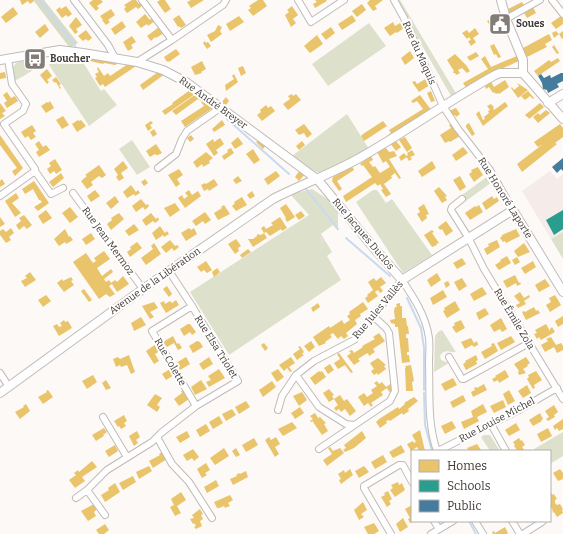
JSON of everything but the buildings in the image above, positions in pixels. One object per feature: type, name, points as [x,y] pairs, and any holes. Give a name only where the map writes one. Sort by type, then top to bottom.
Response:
[{"type":"street","points":[[74,0],[108,44],[115,58]]},
{"type":"street","points":[[142,0],[172,40]]},
{"type":"street","points":[[137,62],[223,5],[226,0]]},
{"type":"street","points":[[298,0],[311,22],[344,0]]},
{"type":"street","name":"Rue du Maquis","points":[[394,0],[404,18],[443,106]]},
{"type":"street","points":[[501,0],[506,19],[523,60],[523,73],[548,103],[562,114]]},
{"type":"street","points":[[506,19],[540,0]]},
{"type":"street","points":[[552,0],[563,14]]},
{"type":"street","name":"Rue André Breyer","points":[[4,59],[60,50],[83,52],[137,62],[163,70],[186,82],[318,180]]},
{"type":"street","points":[[4,59],[12,84],[26,104],[23,111],[2,125],[35,169],[51,194],[63,188]]},
{"type":"street","name":"Avenue de la Libération","points":[[0,394],[143,289],[272,199],[295,187],[318,180],[362,157],[495,75],[500,73],[523,73]]},
{"type":"street","points":[[548,103],[563,94]]},
{"type":"street","name":"Rue Honoré Laporte","points":[[443,106],[458,129],[490,170],[563,292]]},
{"type":"street","points":[[158,168],[176,154],[187,131],[220,108]]},
{"type":"street","points":[[0,196],[35,171]]},
{"type":"street","name":"Rue Jacques Duclos","points":[[318,180],[402,280],[417,304],[424,320],[429,338],[430,420],[437,450]]},
{"type":"street","name":"Rue Jean Mermoz","points":[[73,193],[143,289]]},
{"type":"street","name":"Rue Émile Zola","points":[[462,199],[452,207],[451,210],[563,399]]},
{"type":"street","name":"Rue Jules Vallès","points":[[278,410],[282,396],[296,375],[314,360],[354,340],[402,280],[513,210]]},
{"type":"street","name":"Rue Elsa Triolet","points":[[76,498],[87,490],[107,470],[152,442],[196,406],[238,381],[169,271]]},
{"type":"street","name":"Rue Colette","points":[[192,306],[152,331],[196,406]]},
{"type":"street","points":[[319,449],[390,401],[395,391],[388,333],[386,328],[373,316]]},
{"type":"street","points":[[449,357],[462,379],[464,379],[529,343]]},
{"type":"street","points":[[0,373],[9,387]]},
{"type":"street","points":[[296,375],[319,407],[346,424],[354,425]]},
{"type":"street","name":"Rue Louise Michel","points":[[439,450],[557,388]]},
{"type":"street","points":[[102,417],[127,457]]},
{"type":"street","points":[[491,424],[505,450]]},
{"type":"street","points":[[157,437],[172,464],[189,482],[212,518]]},
{"type":"street","points":[[391,534],[364,488],[365,484],[399,465],[402,465],[411,480]]},
{"type":"street","points":[[87,490],[105,514]]},
{"type":"street","points":[[435,522],[439,529]]},
{"type":"street","points":[[431,534],[451,522]]},
{"type":"street","points":[[476,522],[482,534]]},
{"type":"street","points":[[513,522],[520,534]]},
{"type":"street","points":[[523,534],[542,522]]},
{"type":"shaded area","points":[[550,171],[557,179],[563,174],[563,232],[551,239],[522,191]]},
{"type":"green space","points":[[33,0],[44,0],[78,43],[70,48]]},
{"type":"green space","points":[[396,0],[400,0],[457,95],[451,96]]},
{"type":"green space","points":[[369,23],[386,46],[328,86],[312,64]]},
{"type":"green space","points":[[50,56],[79,56],[101,91],[104,89],[117,105],[89,126],[49,65]]},
{"type":"green space","points":[[42,57],[41,61],[35,68],[15,81],[13,67],[16,63]]},
{"type":"green space","points":[[347,114],[369,149],[338,166],[321,173],[310,169],[292,156]]},
{"type":"green space","points":[[132,140],[150,167],[137,175],[119,149]]},
{"type":"green space","points":[[488,176],[492,182],[466,201],[462,195]]},
{"type":"green space","points":[[312,189],[329,200],[338,212],[338,231],[333,225],[321,234],[332,252],[327,256],[341,280],[229,355],[190,292],[309,215],[290,194]]},
{"type":"green space","points":[[373,190],[377,190],[386,203],[392,199],[432,255],[403,273],[356,202]]},
{"type":"green space","points":[[563,232],[563,259],[551,239]]},
{"type":"green space","points":[[442,330],[456,352],[445,351],[440,356],[441,360],[449,363],[434,372],[435,336]]},
{"type":"green space","points":[[563,432],[563,456],[551,463],[551,450],[534,449]]},
{"type":"green space","points":[[484,435],[490,435],[499,450],[489,450],[481,437]]},
{"type":"waterway","points":[[40,0],[75,46]]},
{"type":"waterway","points":[[227,119],[289,174]]},
{"type":"waterway","points":[[306,189],[338,229]]},
{"type":"waterway","points":[[346,238],[390,276]]},
{"type":"waterway","points":[[407,298],[421,328],[424,348],[424,390]]},
{"type":"waterway","points":[[424,393],[425,425],[432,450]]},
{"type":"waterway","points":[[470,522],[476,534]]},
{"type":"place","name":"Soues","points":[[500,24]]},
{"type":"place","name":"Boucher","points":[[35,59]]}]
